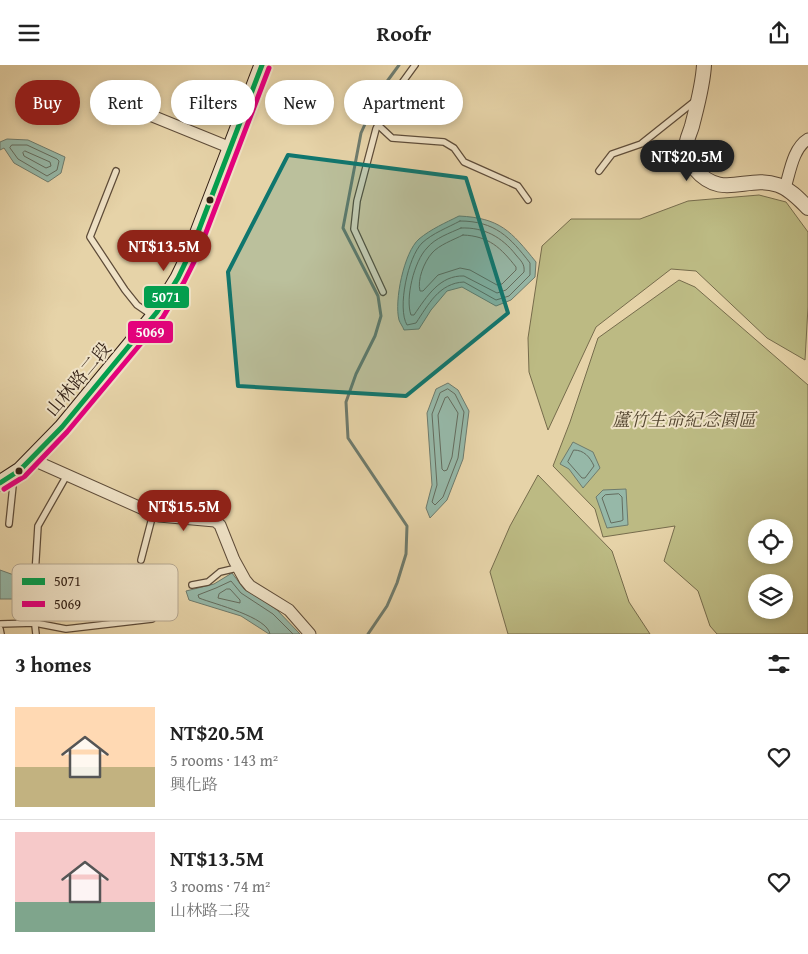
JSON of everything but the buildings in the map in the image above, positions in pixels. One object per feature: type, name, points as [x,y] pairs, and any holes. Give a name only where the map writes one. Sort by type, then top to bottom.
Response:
[{"type":"main road","name":"山林路二段","points":[[0,483],[31,459],[76,411],[154,316],[168,296],[190,253],[262,65]]},
{"type":"street","points":[[704,65],[686,148],[690,162],[702,177],[717,185],[769,183],[780,185],[791,192],[808,209]]},
{"type":"street","points":[[161,120],[231,148]]},
{"type":"street","points":[[785,188],[794,159],[802,143],[808,139]]},
{"type":"street","points":[[31,459],[153,513],[170,517],[215,521],[220,525],[237,568],[250,586],[289,610],[310,634]]},
{"type":"lane","points":[[404,80],[415,65]]},
{"type":"lane","points":[[599,171],[612,153],[641,144],[698,98]]},
{"type":"lane","points":[[383,292],[354,229],[357,201],[378,125],[392,138],[444,142],[454,147],[464,162],[518,186],[528,200]]},
{"type":"lane","points":[[116,171],[90,237],[124,290],[137,305],[154,316]]},
{"type":"lane","points":[[9,524],[14,474]]},
{"type":"lane","points":[[36,564],[38,526],[67,475]]},
{"type":"lane","points":[[141,560],[153,513]]},
{"type":"lane","points":[[192,585],[208,582],[220,572],[237,568]]},
{"type":"lane","points":[[0,624],[35,623],[66,629],[135,621]]},
{"type":"lane","points":[[35,623],[36,634]]},
{"type":"lane","points":[[0,629],[1,634]]},
{"type":"highlighted area","points":[[288,155],[466,178],[508,313],[406,396],[238,386],[228,272]]},
{"type":"green space","points":[[759,195],[786,202],[808,232],[808,307],[805,360],[767,338],[696,271],[671,269],[596,327],[548,430],[529,372],[528,338],[542,246],[571,219],[640,219],[688,201]]},
{"type":"green space","name":"蘆竹生命紀念園區","points":[[679,280],[695,287],[808,385],[808,634],[717,634],[710,626],[698,591],[664,561],[675,526],[603,537],[595,509],[553,466],[598,338]]},
{"type":"green space","points":[[538,475],[612,551],[629,602],[650,634],[508,634],[490,572],[510,526]]},
{"type":"water","points":[[7,139],[28,140],[65,157],[61,173],[48,182],[14,163],[4,148],[0,150],[0,142]]},
{"type":"water","points":[[459,216],[485,220],[504,228],[536,262],[535,277],[511,300],[496,306],[462,287],[447,291],[431,310],[419,329],[404,330],[399,320],[398,301],[401,277],[409,254],[414,245],[424,235]]},
{"type":"water","points":[[448,383],[458,390],[469,411],[463,459],[447,500],[430,518],[426,508],[432,485],[427,413],[436,389]]},
{"type":"water","points":[[573,442],[593,452],[600,468],[583,488],[569,469],[560,464]]},
{"type":"water","points":[[626,489],[628,525],[607,528],[596,497],[603,490]]},
{"type":"water","points":[[0,570],[12,574],[12,599],[0,599]]},
{"type":"water","points":[[232,573],[244,589],[277,610],[300,634],[269,634],[241,616],[189,600],[186,591],[214,584]]},
{"type":"waterway","points":[[368,634],[387,606],[397,583],[406,554],[407,526],[348,438],[346,402],[356,374],[375,336],[381,316],[378,296],[343,228],[361,133],[380,91],[399,65]]},
{"type":"transit line","name":"5071","points":[[0,483],[20,470],[62,427],[157,312],[178,278],[190,253],[262,65]]},
{"type":"transit line","name":"5069","points":[[4,489],[25,476],[67,432],[163,317],[197,256],[269,68]]}]
